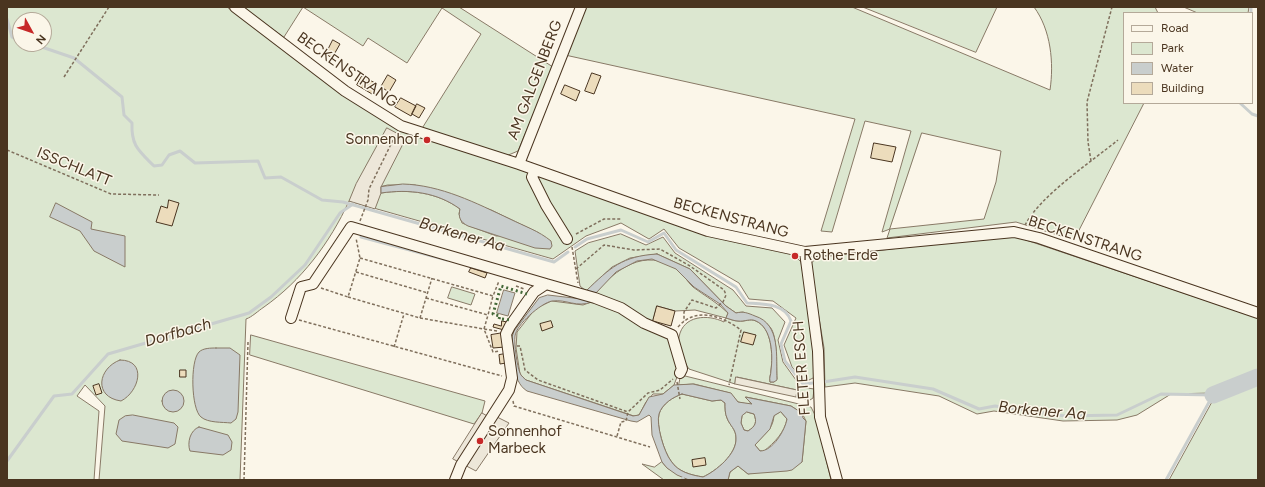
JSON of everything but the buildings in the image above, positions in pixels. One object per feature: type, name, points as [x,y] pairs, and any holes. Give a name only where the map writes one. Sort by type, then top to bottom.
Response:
[{"type":"street","name":"BECKENSTRANG","points":[[235,7],[345,91],[401,126],[519,164],[708,231],[805,252],[1014,232],[1258,313]]},
{"type":"street","name":"AM GALGENBERG","points":[[519,164],[580,7]]},
{"type":"street","points":[[535,170],[532,177],[546,205],[567,239]]},
{"type":"street","points":[[292,318],[301,287],[312,284],[351,227],[357,230],[582,294],[621,308],[644,323],[672,335],[682,369],[680,373]]},
{"type":"street","name":"FLETER ESCH","points":[[805,252],[818,351],[820,417],[837,480]]},
{"type":"street","points":[[455,480],[461,465],[509,390],[512,378],[513,348],[506,334],[534,292],[546,284]]},
{"type":"path","points":[[64,77],[108,7]]},
{"type":"path","points":[[1091,161],[1088,142],[1087,102],[1112,7]]},
{"type":"path","points":[[365,209],[369,189],[401,126]]},
{"type":"path","points":[[1020,233],[1034,211],[1091,161],[1118,140]]},
{"type":"path","name":"ISSCHLATT","points":[[7,150],[112,194],[159,195]]},
{"type":"path","points":[[582,294],[573,250],[567,239],[604,219],[622,219]]},
{"type":"path","points":[[348,297],[360,258],[356,242],[357,230]]},
{"type":"path","points":[[576,269],[604,245],[634,250],[660,249],[690,266],[724,290],[726,295],[723,302],[716,308],[692,300],[684,312],[684,321]]},
{"type":"path","points":[[360,258],[493,296]]},
{"type":"path","points":[[356,272],[428,293]]},
{"type":"path","points":[[420,318],[432,278]]},
{"type":"path","points":[[506,283],[498,280],[484,329],[493,352],[520,346],[525,370],[538,380],[628,412]]},
{"type":"path","points":[[312,284],[329,292],[404,314],[503,332],[506,334]]},
{"type":"path","points":[[513,285],[534,292]]},
{"type":"path","points":[[426,298],[488,315]]},
{"type":"path","points":[[394,347],[404,314]]},
{"type":"path","points":[[672,335],[684,321],[699,314],[722,318],[741,330],[729,384]]},
{"type":"path","points":[[292,318],[512,378]]},
{"type":"path","points":[[244,480],[248,342]]},
{"type":"path","points":[[617,437],[621,422],[626,421],[628,412],[648,393],[660,390],[680,373]]},
{"type":"path","points":[[677,384],[680,399]]},
{"type":"path","points":[[509,390],[514,406],[650,447]]},
{"type":"green space","points":[[7,7],[227,7],[340,93],[404,131],[792,253],[801,262],[815,349],[815,377],[805,382],[792,367],[784,345],[796,318],[773,301],[749,299],[739,283],[679,248],[664,229],[649,239],[621,223],[586,236],[553,259],[349,201],[324,246],[302,273],[277,297],[246,319],[240,480],[99,480],[105,406],[85,385],[77,396],[99,411],[94,480],[7,480]],"holes":[[[388,185],[415,185],[491,210],[539,233],[496,236],[462,223],[459,214],[460,209],[451,203],[432,195],[402,191],[381,193],[381,187]]]},
{"type":"green space","points":[[243,7],[303,7],[284,37]]},
{"type":"green space","points":[[303,7],[459,7],[553,67],[518,151],[506,156],[421,130],[481,34],[442,8],[407,63],[368,38],[363,46]]},
{"type":"green space","points":[[584,7],[852,7],[1050,90],[1052,69],[1048,36],[1040,16],[1034,7],[1155,7],[1158,12],[1123,12],[1123,104],[1143,104],[1074,240],[1016,222],[887,238],[890,229],[882,232],[911,131],[865,121],[832,232],[821,231],[855,119],[565,55]],"holes":[[[922,133],[1001,151],[996,182],[984,219],[890,229]]]},
{"type":"green space","points":[[863,7],[997,7],[976,52]]},
{"type":"green space","points":[[1184,7],[1249,7],[1248,12],[1196,12]]},
{"type":"green space","points":[[621,234],[646,245],[663,237],[675,253],[733,290],[746,306],[772,308],[785,322],[778,340],[783,362],[801,387],[814,389],[813,398],[810,400],[796,397],[797,390],[737,377],[735,384],[689,369],[686,365],[679,341],[681,330],[685,324],[691,320],[704,317],[718,319],[724,322],[726,318],[736,321],[752,320],[761,324],[768,336],[772,357],[770,382],[774,382],[777,379],[775,344],[773,331],[770,327],[758,318],[743,312],[736,313],[726,306],[690,269],[657,254],[630,258],[612,267],[586,291],[580,286],[575,251],[588,243]]},
{"type":"green space","points":[[1011,235],[1258,318],[1258,480],[1169,480],[1213,400],[1212,393],[1171,394],[1137,415],[1117,420],[1063,421],[994,411],[977,414],[939,396],[855,383],[825,387],[824,348],[810,264],[817,258]]},
{"type":"green space","points":[[654,260],[665,263],[682,273],[693,287],[728,313],[726,318],[695,310],[675,311],[657,306],[653,321],[644,319],[595,294],[621,269],[642,261]]},
{"type":"green space","points":[[452,287],[475,294],[471,305],[448,298]]},
{"type":"green space","points":[[552,301],[583,305],[591,302],[620,310],[669,339],[680,369],[674,385],[663,394],[653,394],[646,402],[639,415],[634,416],[526,380],[520,374],[516,348],[517,332],[535,309]]},
{"type":"green space","points":[[251,335],[485,401],[482,413],[474,424],[250,355]]},
{"type":"green space","points":[[681,375],[811,407],[816,417],[831,480],[728,480],[730,472],[738,466],[748,474],[802,462],[806,421],[802,413],[791,406],[746,397],[752,405],[738,402],[730,393],[694,384],[679,385]]},
{"type":"green space","points":[[682,394],[712,401],[721,400],[725,403],[726,416],[736,435],[733,450],[729,456],[714,471],[703,477],[677,468],[668,457],[661,438],[658,419],[660,410],[668,401]]},
{"type":"green space","points":[[747,412],[754,414],[755,419],[754,426],[748,431],[744,430],[741,423],[742,416]]},
{"type":"green space","points":[[781,412],[787,419],[784,428],[772,444],[764,451],[760,451],[755,445],[772,425],[774,416]]},
{"type":"green space","points":[[662,462],[667,468],[689,480],[664,480],[642,464],[654,467]]},
{"type":"shaded area","points":[[387,128],[406,138],[381,187],[381,193],[375,209],[349,201],[356,184]]},
{"type":"shaded area","points":[[736,377],[797,390],[796,397],[735,384]]},
{"type":"shaded area","name":"Sonnenhof Marbeck","points":[[482,413],[489,417],[491,414],[509,423],[476,471],[453,459]]},
{"type":"water","points":[[403,184],[417,185],[445,191],[471,201],[536,231],[551,241],[552,246],[550,249],[535,248],[468,226],[460,219],[460,209],[451,203],[432,195],[402,191],[381,193],[381,187]]},
{"type":"water","points":[[56,203],[92,222],[91,229],[125,236],[125,267],[94,251],[80,231],[50,217]]},
{"type":"water","points":[[657,254],[690,269],[726,306],[736,313],[748,313],[763,320],[769,326],[775,342],[777,380],[770,382],[772,364],[770,342],[761,324],[754,320],[736,321],[726,318],[728,313],[720,304],[694,287],[676,269],[652,259],[637,261],[616,272],[595,294],[586,291],[602,276],[617,265],[635,257]]},
{"type":"water","points":[[504,290],[515,293],[508,316],[497,313]]},
{"type":"water","points":[[548,295],[582,299],[592,302],[586,304],[576,304],[562,301],[552,301],[536,310],[524,321],[516,331],[515,344],[519,370],[521,375],[526,380],[633,416],[639,415],[649,397],[663,394],[674,385],[693,384],[731,393],[738,402],[752,404],[745,397],[791,406],[802,413],[803,418],[806,421],[802,462],[792,470],[787,471],[748,474],[738,466],[730,472],[728,480],[689,480],[677,475],[667,468],[662,462],[652,435],[651,417],[649,415],[637,422],[631,421],[527,391],[518,381],[514,367],[512,337],[514,331],[539,298]],"holes":[[[682,394],[712,401],[721,400],[725,403],[726,416],[735,432],[735,444],[729,456],[714,471],[703,477],[677,468],[668,457],[661,438],[658,419],[660,410],[665,404]],[[747,412],[754,414],[755,419],[754,426],[748,431],[744,430],[741,423],[742,416]],[[781,412],[787,419],[786,424],[774,444],[769,448],[760,451],[755,445],[770,429],[774,416]]]},
{"type":"water","points":[[207,348],[230,348],[240,355],[238,412],[236,419],[231,423],[204,419],[201,417],[195,405],[193,374],[196,357],[199,352]]},
{"type":"water","points":[[120,360],[129,361],[134,365],[138,377],[132,391],[121,401],[106,394],[102,382],[103,375],[107,369]]},
{"type":"water","points":[[173,390],[181,393],[184,401],[181,409],[173,412],[165,409],[162,401],[165,393]]},
{"type":"water","points":[[133,415],[174,423],[178,427],[175,444],[168,448],[122,441],[116,434],[119,420],[125,416]]},
{"type":"water","points":[[199,427],[228,435],[232,442],[231,450],[223,455],[190,451],[189,444],[191,434]]},
{"type":"waterway","points":[[1251,7],[1251,12]]},
{"type":"waterway","points":[[7,19],[12,37]]},
{"type":"waterway","points":[[52,50],[74,58],[122,97],[124,115],[132,123],[133,137],[137,148],[154,166],[162,165],[169,155],[180,151],[195,163],[258,161],[265,178],[281,177],[322,200],[343,202],[554,262],[568,252]]},
{"type":"waterway","points":[[1241,104],[1252,114],[1258,116]]},
{"type":"waterway","name":"Dorfbach","points":[[7,461],[54,396],[72,394],[108,354],[249,313],[271,297],[305,265],[340,213],[353,204]]},
{"type":"waterway","points":[[575,247],[587,239],[621,230],[648,242],[664,233],[676,250],[736,287],[747,303],[773,306],[779,308],[788,315],[791,321],[781,344],[785,361],[803,384],[813,383]]},
{"type":"waterway","points":[[361,237],[447,260]]},
{"type":"waterway","name":"Borkener Aa","points":[[823,382],[855,377],[933,389],[979,409],[995,406],[1065,416],[1117,415],[1161,394],[1213,395],[1166,480]]},
{"type":"waterway","name":"Borkener Aa","points":[[1213,395],[1258,377]]},
{"type":"hedge","points":[[499,319],[500,316],[493,314],[501,286],[527,294]]},
{"type":"hedge","points":[[502,319],[510,320]]},
{"type":"place","name":"Sonnenhof","points":[[427,140]]},
{"type":"place","name":"Rothe Erde","points":[[795,256]]},
{"type":"place","name":"Sonnenhof Marbeck","points":[[480,441]]}]
